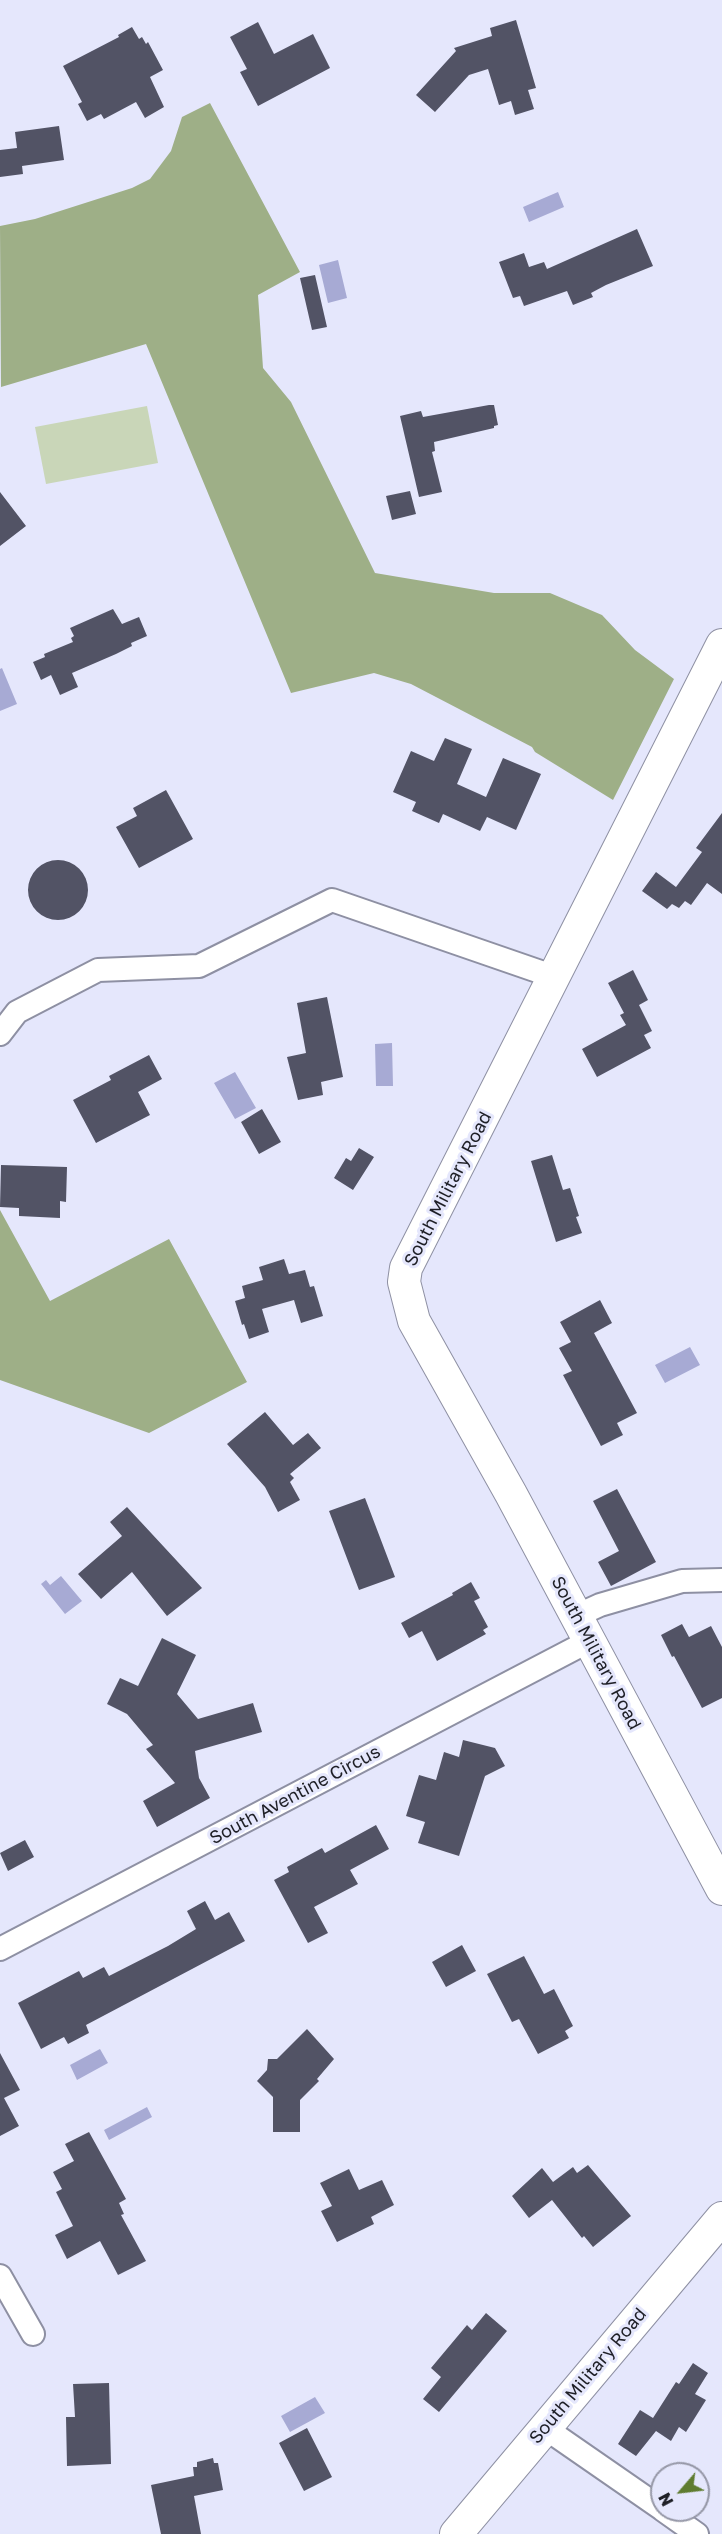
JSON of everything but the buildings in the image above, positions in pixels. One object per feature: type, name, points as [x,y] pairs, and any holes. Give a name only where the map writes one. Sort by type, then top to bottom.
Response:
[{"type":"street","name":"South Military Road","points":[[722,645],[406,1268],[404,1282],[414,1320],[722,1889]]},
{"type":"street","points":[[0,1034],[17,1012],[98,970],[199,966],[332,900],[555,977]]},
{"type":"street","name":"South Aventine Circus","points":[[0,1949],[583,1629],[600,1605],[682,1581],[722,1580]]},
{"type":"street","name":"South Military Road","points":[[456,2534],[722,2218]]},
{"type":"street","points":[[0,2276],[33,2334]]},
{"type":"street","points":[[545,2428],[650,2502]]},
{"type":"street","points":[[680,2522],[698,2534]]},
{"type":"green space","points":[[210,103],[300,272],[258,295],[263,368],[291,402],[375,573],[494,593],[550,593],[602,615],[635,650],[674,679],[613,800],[535,752],[532,747],[411,684],[374,673],[291,693],[146,344],[1,387],[0,226],[35,219],[132,188],[150,179],[171,151],[182,117]]},
{"type":"green space","points":[[147,406],[158,463],[46,484],[35,427]]},
{"type":"green space","points":[[0,1210],[50,1301],[169,1239],[247,1382],[149,1433],[0,1380]]},
{"type":"water","points":[[558,192],[564,207],[529,222],[523,207]]},
{"type":"water","points":[[338,260],[347,298],[328,303],[319,265]]},
{"type":"water","points":[[2,668],[17,704],[0,711],[0,669]]},
{"type":"water","points":[[392,1043],[393,1086],[376,1086],[375,1044]]},
{"type":"water","points":[[235,1072],[256,1108],[235,1119],[214,1083]]},
{"type":"water","points":[[690,1347],[700,1365],[665,1383],[655,1365]]},
{"type":"water","points":[[61,1576],[82,1601],[65,1614],[41,1584],[46,1580],[50,1585]]},
{"type":"water","points":[[100,2049],[108,2063],[77,2080],[70,2065]]},
{"type":"water","points":[[147,2107],[152,2117],[109,2140],[104,2130]]},
{"type":"water","points":[[315,2397],[325,2413],[290,2432],[281,2416]]}]
